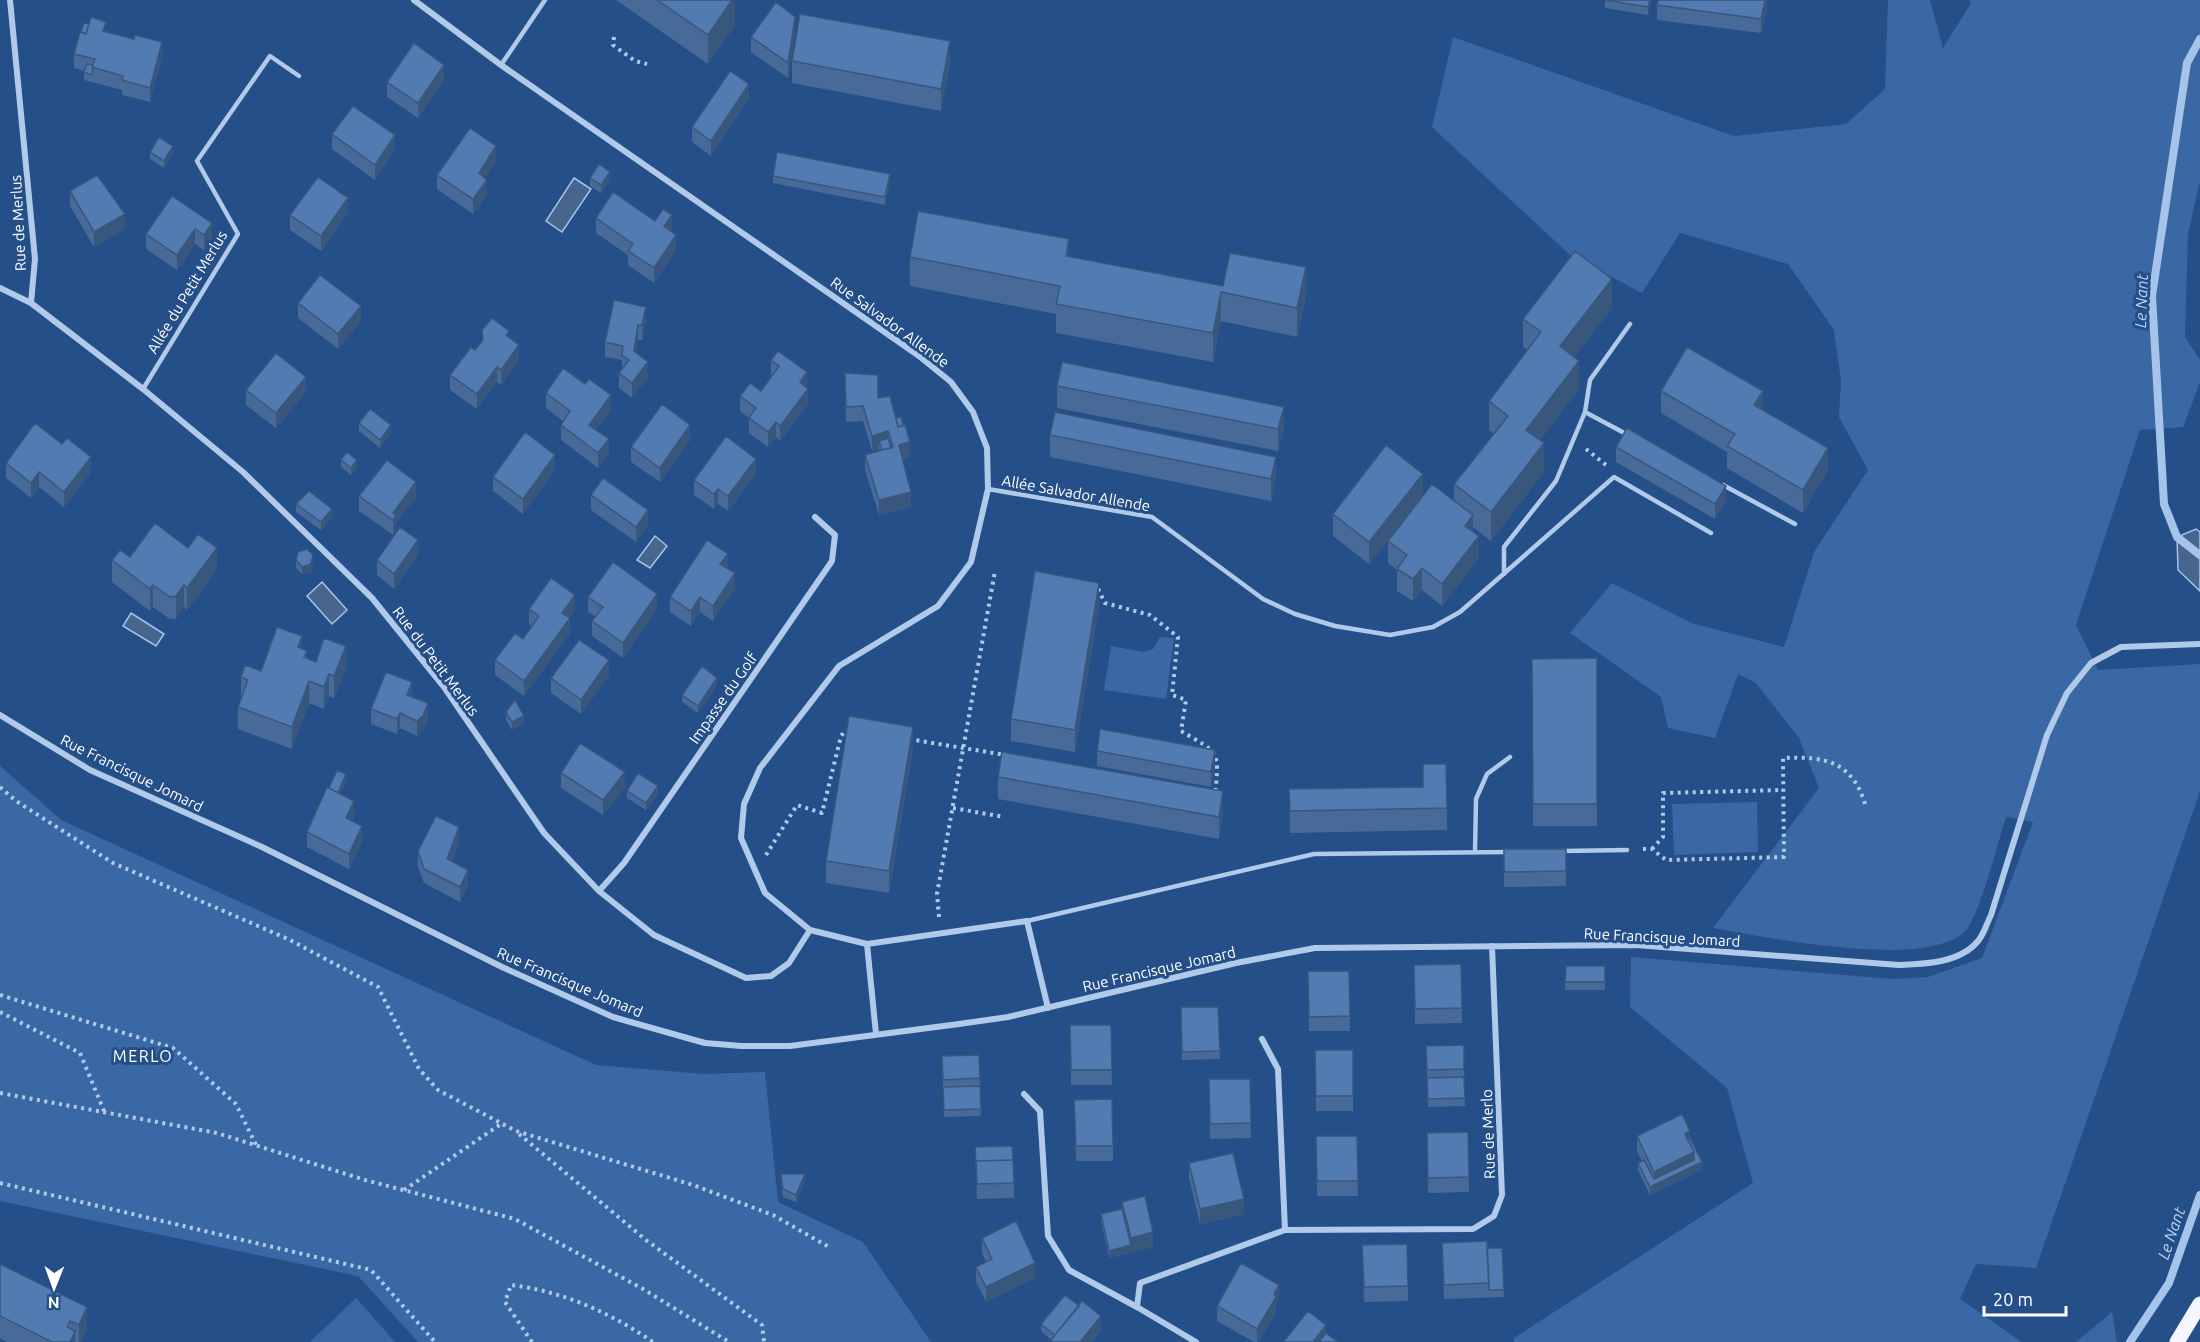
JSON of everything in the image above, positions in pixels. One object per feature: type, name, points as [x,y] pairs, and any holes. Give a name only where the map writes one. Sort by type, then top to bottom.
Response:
[{"type":"main road","points":[[2178,1342],[2200,1304]]},
{"type":"street","name":"Rue de Merlus","points":[[0,288],[31,303],[35,259],[10,0]]},
{"type":"street","name":"Rue Salvador Allende","points":[[414,0],[501,65],[901,343],[951,382],[973,412],[987,448],[988,489],[971,562],[938,606],[839,666],[760,768],[744,804],[741,838],[765,893],[810,930],[867,944],[1027,921]]},
{"type":"street","name":"Rue du Petit Merlus","points":[[31,303],[143,389],[243,472],[372,598],[444,687],[544,833],[599,891],[654,935],[746,978],[771,976],[789,963],[810,930]]},
{"type":"street","name":"Impasse du Golf","points":[[599,891],[624,862],[832,561],[835,535],[815,517]]},
{"type":"street","name":"Rue Francisque Jomard","points":[[0,715],[90,770],[262,847],[502,967],[613,1017],[705,1043],[790,1046],[970,1023],[1048,1008],[1144,984],[1315,948],[1636,945],[1899,965],[1928,964],[1955,957],[1978,941],[1991,915],[2047,735],[2067,693],[2091,663],[2121,647],[2200,644]]},
{"type":"street","points":[[1027,921],[1048,1008]]},
{"type":"street","points":[[867,944],[876,1035]]},
{"type":"street","name":"Rue de Merlo","points":[[1137,1306],[1140,1283],[1285,1230],[1473,1229],[1494,1216],[1503,1195],[1492,946]]},
{"type":"street","points":[[1262,1039],[1278,1069],[1285,1230]]},
{"type":"street","points":[[1024,1094],[1040,1111],[1048,1236],[1069,1270],[1137,1306],[1196,1342]]},
{"type":"lane","points":[[501,65],[545,0]]},
{"type":"lane","name":"Allée du Petit Merlus","points":[[143,389],[238,234],[196,161],[270,56],[299,76]]},
{"type":"lane","points":[[1504,574],[1504,547],[1556,481],[1572,438],[1585,412],[1590,380],[1630,324]]},
{"type":"lane","points":[[1585,412],[1638,440]]},
{"type":"lane","points":[[1614,477],[1711,533]]},
{"type":"lane","name":"Allée Salvador Allende","points":[[988,489],[1152,517],[1263,599],[1295,614],[1335,626],[1390,635],[1433,627],[1460,612],[1614,477]]},
{"type":"lane","points":[[1711,479],[1795,524]]},
{"type":"lane","points":[[1475,852],[1476,799],[1487,774],[1510,757]]},
{"type":"lane","points":[[1557,851],[1627,850]]},
{"type":"lane","points":[[1027,921],[1314,854],[1522,851]]},
{"type":"path","points":[[614,37],[613,45],[634,61],[647,64]]},
{"type":"path","points":[[1572,438],[1609,467],[1614,477]]},
{"type":"path","points":[[938,901],[995,571]]},
{"type":"path","points":[[1098,590],[1105,603],[1150,615],[1178,637],[1172,695],[1186,700],[1181,731],[1213,749],[1218,760],[1215,800]]},
{"type":"path","points":[[756,872],[797,805],[822,813],[841,736],[846,730],[856,732]]},
{"type":"path","points":[[908,739],[1006,755]]},
{"type":"path","points":[[1627,850],[1652,849],[1666,860],[1784,856],[1783,758],[1807,757],[1835,763],[1853,777],[1866,807]]},
{"type":"path","points":[[0,787],[16,801],[113,863],[288,939],[378,987],[419,1069],[438,1090],[516,1131],[693,1185],[773,1215],[829,1247]]},
{"type":"path","points":[[1652,849],[1663,837],[1663,793],[1783,790]]},
{"type":"path","points":[[953,808],[1004,817]]},
{"type":"path","points":[[0,995],[173,1048],[237,1104],[256,1146]]},
{"type":"path","points":[[0,1012],[80,1053],[104,1111]]},
{"type":"path","points":[[0,1093],[217,1133],[403,1190],[515,1219],[643,1289],[729,1342]]},
{"type":"path","points":[[403,1190],[501,1124]]},
{"type":"path","points":[[516,1131],[646,1240],[762,1325],[764,1342]]},
{"type":"path","points":[[0,1183],[371,1270],[435,1342]]},
{"type":"path","points":[[532,1342],[505,1302],[511,1285],[538,1288],[620,1319],[653,1342]]},
{"type":"shaded area","points":[[1888,0],[1930,0],[1943,48],[1971,3],[1970,0],[2200,0],[2200,181],[2188,234],[2185,337],[2200,360],[2200,382],[2183,427],[2140,430],[2076,625],[2098,670],[2200,664],[2200,791],[2036,1268],[1976,1264],[1960,1299],[2022,1342],[1514,1342],[1514,1338],[1753,1183],[1727,1088],[1630,1007],[1631,957],[1892,979],[1928,977],[1982,958],[2033,822],[2006,817],[1972,920],[1967,929],[1948,942],[1919,948],[1885,950],[1846,948],[1807,944],[1713,928],[1819,788],[1799,738],[1756,683],[1738,674],[1715,738],[1668,728],[1661,697],[1570,633],[1612,583],[1691,623],[1784,647],[1814,552],[1868,470],[1839,417],[1841,381],[1834,330],[1788,264],[1680,233],[1642,293],[1570,255],[1432,127],[1453,37],[1734,136],[1846,124],[1885,89]]},
{"type":"shaded area","points":[[574,178],[591,189],[562,232],[546,221]]},
{"type":"shaded area","points":[[2196,529],[2200,532],[2200,591],[2178,570],[2177,537]]},
{"type":"shaded area","points":[[655,536],[667,546],[650,568],[637,560]]},
{"type":"shaded area","points":[[322,582],[347,610],[332,624],[307,596]]},
{"type":"shaded area","points":[[131,613],[164,634],[156,646],[123,626]]},
{"type":"shaded area","points":[[1160,637],[1174,638],[1166,699],[1104,690],[1111,646],[1144,652],[1153,649]]},
{"type":"shaded area","points":[[0,766],[61,820],[596,1065],[704,1074],[765,1072],[778,1202],[863,1242],[931,1342],[418,1342],[358,1276],[0,1201]]},
{"type":"shaded area","points":[[1757,802],[1758,852],[1674,855],[1672,804]]},
{"type":"shaded area","points":[[356,1298],[395,1342],[310,1342]]},
{"type":"shaded area","points":[[2112,1312],[2117,1342],[2076,1342]]},
{"type":"building","points":[[657,0],[732,0],[708,35]]},
{"type":"building","points":[[1605,0],[1650,0],[1648,7]]},
{"type":"building","points":[[1658,0],[1765,0],[1761,19],[1657,5]]},
{"type":"building","points":[[776,2],[795,17],[788,63],[751,37]]},
{"type":"building","points":[[800,14],[950,41],[941,89],[792,61]]},
{"type":"building","points":[[91,17],[106,22],[103,31],[134,39],[135,35],[162,42],[150,88],[122,80],[123,76],[92,67],[95,59],[74,54],[80,32],[86,34]]},
{"type":"building","points":[[84,23],[89,24],[86,34],[81,32]]},
{"type":"building","points":[[414,43],[444,65],[418,103],[387,82]]},
{"type":"building","points":[[87,64],[93,65],[92,75],[84,72]]},
{"type":"building","points":[[730,71],[749,84],[711,141],[692,127]]},
{"type":"building","points":[[353,106],[395,135],[375,165],[332,134]]},
{"type":"building","points":[[470,128],[496,146],[479,173],[487,180],[473,199],[437,175]]},
{"type":"building","points":[[159,137],[173,146],[164,161],[150,152]]},
{"type":"building","points":[[777,152],[890,174],[885,197],[773,176]]},
{"type":"building","points":[[599,164],[610,172],[601,185],[590,178]]},
{"type":"building","points":[[97,175],[125,214],[94,232],[70,191]]},
{"type":"building","points":[[318,177],[348,198],[321,236],[290,215]]},
{"type":"building","points":[[613,192],[655,221],[663,209],[672,215],[664,226],[676,235],[654,268],[628,251],[633,244],[596,218]]},
{"type":"building","points":[[172,196],[212,223],[204,235],[195,229],[177,255],[146,234]]},
{"type":"building","points":[[918,211],[1069,239],[1066,256],[1223,286],[1230,253],[1306,267],[1297,308],[1221,292],[1213,333],[1056,304],[1060,286],[910,257]]},
{"type":"building","points":[[1575,251],[1612,279],[1560,346],[1579,361],[1526,430],[1544,443],[1491,512],[1454,484],[1508,416],[1489,401],[1541,332],[1523,319]]},
{"type":"building","points":[[320,275],[361,306],[338,334],[298,303]]},
{"type":"building","points":[[614,300],[646,307],[642,325],[638,325],[634,351],[648,362],[632,383],[619,373],[629,360],[622,355],[623,346],[605,342]]},
{"type":"building","points":[[492,318],[509,331],[506,335],[519,345],[501,370],[497,367],[477,394],[450,375],[471,347],[475,350],[483,340],[482,330]]},
{"type":"building","points":[[1687,347],[1763,391],[1754,405],[1828,448],[1803,490],[1727,446],[1735,434],[1661,391]]},
{"type":"building","points":[[778,351],[807,372],[800,382],[808,389],[780,426],[776,422],[768,432],[749,418],[756,408],[740,396],[750,383],[761,391],[779,366],[771,360]]},
{"type":"building","points":[[276,353],[306,377],[276,413],[246,390]]},
{"type":"building","points":[[1062,362],[1284,407],[1278,429],[1057,386]]},
{"type":"building","points":[[563,368],[585,384],[589,379],[611,395],[589,425],[609,439],[598,453],[561,425],[570,411],[546,393]]},
{"type":"building","points":[[845,373],[878,375],[878,398],[890,396],[898,427],[905,425],[910,442],[899,445],[911,492],[879,500],[865,455],[893,447],[888,431],[872,436],[863,406],[846,407]]},
{"type":"building","points":[[662,404],[690,425],[660,468],[631,447]]},
{"type":"building","points":[[370,409],[391,425],[380,440],[359,423]]},
{"type":"building","points":[[1055,412],[1276,457],[1271,479],[1050,435]]},
{"type":"building","points":[[901,417],[903,425],[898,427],[896,418]]},
{"type":"building","points":[[35,423],[62,444],[67,438],[91,457],[64,492],[39,472],[31,483],[6,463]]},
{"type":"building","points":[[1627,428],[1726,486],[1715,504],[1616,447]]},
{"type":"building","points":[[525,432],[555,455],[523,499],[493,477]]},
{"type":"building","points":[[726,436],[756,459],[728,496],[718,489],[714,494],[694,480]]},
{"type":"building","points":[[888,438],[891,448],[882,450],[879,441]]},
{"type":"building","points":[[1386,445],[1423,474],[1369,542],[1333,514]]},
{"type":"building","points":[[347,452],[357,460],[351,468],[341,460]]},
{"type":"building","points":[[387,460],[416,482],[393,513],[396,516],[393,520],[359,496]]},
{"type":"building","points":[[603,478],[648,510],[636,527],[591,495]]},
{"type":"building","points":[[1432,484],[1473,515],[1465,526],[1479,536],[1442,584],[1422,568],[1413,579],[1397,569],[1407,555],[1388,541]]},
{"type":"building","points":[[309,491],[332,509],[321,522],[296,504]]},
{"type":"building","points":[[155,523],[188,548],[198,534],[217,548],[187,588],[184,585],[176,596],[170,597],[153,585],[150,589],[112,560],[120,550],[130,557]]},
{"type":"building","points":[[400,527],[418,540],[394,574],[377,560]]},
{"type":"building","points":[[707,540],[728,554],[720,564],[735,573],[713,606],[700,597],[691,611],[670,597]]},
{"type":"building","points":[[307,549],[313,555],[311,564],[302,567],[296,560],[298,552]]},
{"type":"building","points":[[613,562],[657,594],[623,643],[592,621],[603,607],[588,597]]},
{"type":"building","points":[[1035,571],[1099,583],[1075,730],[1011,719]]},
{"type":"building","points":[[551,578],[575,595],[562,613],[570,618],[524,681],[495,660],[515,633],[523,639],[539,616],[529,609]]},
{"type":"building","points":[[277,627],[302,636],[298,647],[307,651],[304,657],[316,662],[324,638],[346,646],[334,676],[329,674],[324,687],[309,681],[292,727],[238,707],[248,680],[241,677],[245,665],[261,671]]},
{"type":"building","points":[[579,640],[609,660],[581,700],[551,678]]},
{"type":"building","points":[[1597,658],[1597,804],[1533,804],[1532,659]]},
{"type":"building","points":[[702,666],[717,678],[698,706],[682,695]]},
{"type":"building","points":[[386,672],[412,682],[407,695],[428,703],[423,716],[417,721],[400,713],[397,719],[371,709]]},
{"type":"building","points":[[515,700],[524,716],[512,722],[506,712]]},
{"type":"building","points":[[849,716],[913,727],[889,871],[826,861]]},
{"type":"building","points":[[1100,729],[1215,750],[1211,772],[1097,751]]},
{"type":"building","points":[[580,743],[625,772],[603,800],[561,773]]},
{"type":"building","points":[[1002,752],[1223,791],[1219,817],[998,777]]},
{"type":"building","points":[[1423,764],[1446,764],[1447,808],[1290,811],[1289,789],[1423,787]]},
{"type":"building","points":[[337,770],[346,774],[338,793],[329,788]]},
{"type":"building","points":[[638,773],[658,786],[646,803],[627,791]]},
{"type":"building","points":[[327,787],[354,801],[346,818],[362,826],[349,854],[307,832]]},
{"type":"building","points":[[436,816],[459,827],[447,859],[468,870],[460,887],[424,869],[418,851]]},
{"type":"building","points":[[1504,849],[1566,849],[1566,871],[1504,872]]},
{"type":"building","points":[[1461,964],[1462,1008],[1415,1009],[1414,965]]},
{"type":"building","points":[[1566,966],[1605,966],[1605,982],[1565,982]]},
{"type":"building","points":[[1308,971],[1349,971],[1350,1016],[1309,1017]]},
{"type":"building","points":[[1181,1007],[1218,1007],[1220,1051],[1182,1052]]},
{"type":"building","points":[[1070,1025],[1111,1025],[1112,1070],[1071,1070]]},
{"type":"building","points":[[1464,1045],[1464,1069],[1427,1070],[1426,1046]]},
{"type":"building","points":[[1315,1050],[1353,1050],[1353,1096],[1316,1096]]},
{"type":"building","points":[[979,1055],[980,1078],[943,1080],[942,1056]]},
{"type":"building","points":[[1464,1077],[1465,1098],[1428,1099],[1427,1078]]},
{"type":"building","points":[[1209,1079],[1250,1079],[1251,1123],[1210,1124]]},
{"type":"building","points":[[980,1086],[981,1109],[944,1110],[943,1087]]},
{"type":"building","points":[[1112,1099],[1113,1146],[1076,1146],[1074,1100]]},
{"type":"building","points":[[1682,1114],[1690,1131],[1685,1134],[1694,1152],[1654,1172],[1637,1136]]},
{"type":"building","points":[[1468,1132],[1469,1177],[1428,1178],[1427,1133]]},
{"type":"building","points":[[1316,1136],[1357,1136],[1358,1181],[1317,1181]]},
{"type":"building","points":[[1690,1138],[1702,1162],[1650,1187],[1638,1163],[1644,1160],[1654,1179],[1694,1160],[1694,1152],[1688,1139]]},
{"type":"building","points":[[1012,1146],[1013,1160],[976,1161],[976,1169],[975,1147]]},
{"type":"building","points":[[1233,1153],[1244,1199],[1200,1209],[1189,1163]]},
{"type":"building","points":[[1013,1160],[1014,1183],[977,1184],[976,1161]]},
{"type":"building","points":[[781,1174],[805,1174],[796,1195],[783,1189]]},
{"type":"building","points":[[1145,1196],[1153,1232],[1131,1238],[1122,1202]]},
{"type":"building","points":[[1122,1209],[1131,1245],[1109,1251],[1101,1214]]},
{"type":"building","points":[[1016,1221],[1035,1263],[986,1287],[976,1267],[992,1259],[982,1238]]},
{"type":"building","points":[[1487,1241],[1489,1283],[1444,1285],[1442,1243]]},
{"type":"building","points":[[1407,1244],[1408,1286],[1364,1287],[1362,1245]]},
{"type":"building","points":[[1487,1248],[1502,1248],[1504,1290],[1489,1290]]},
{"type":"building","points":[[1241,1263],[1279,1285],[1274,1294],[1276,1297],[1257,1329],[1217,1306]]},
{"type":"building","points":[[0,1264],[87,1307],[79,1325],[70,1321],[67,1327],[75,1331],[70,1342],[52,1342],[0,1316]]},
{"type":"building","points":[[1065,1295],[1079,1306],[1055,1335],[1041,1324]]},
{"type":"building","points":[[1082,1301],[1101,1316],[1080,1342],[1053,1342],[1051,1340]]},
{"type":"building","points":[[1308,1311],[1326,1325],[1313,1342],[1284,1341]]},
{"type":"building","points":[[1326,1333],[1338,1342],[1319,1342]]},
{"type":"waterway","name":"Le Nant","points":[[2200,39],[2187,63],[2152,296],[2164,504],[2177,537],[2200,555]]},
{"type":"waterway","name":"Le Nant","points":[[2130,1342],[2169,1283],[2200,1195]]},
{"type":"district","name":"MERLO","points":[[143,1056]]}]
